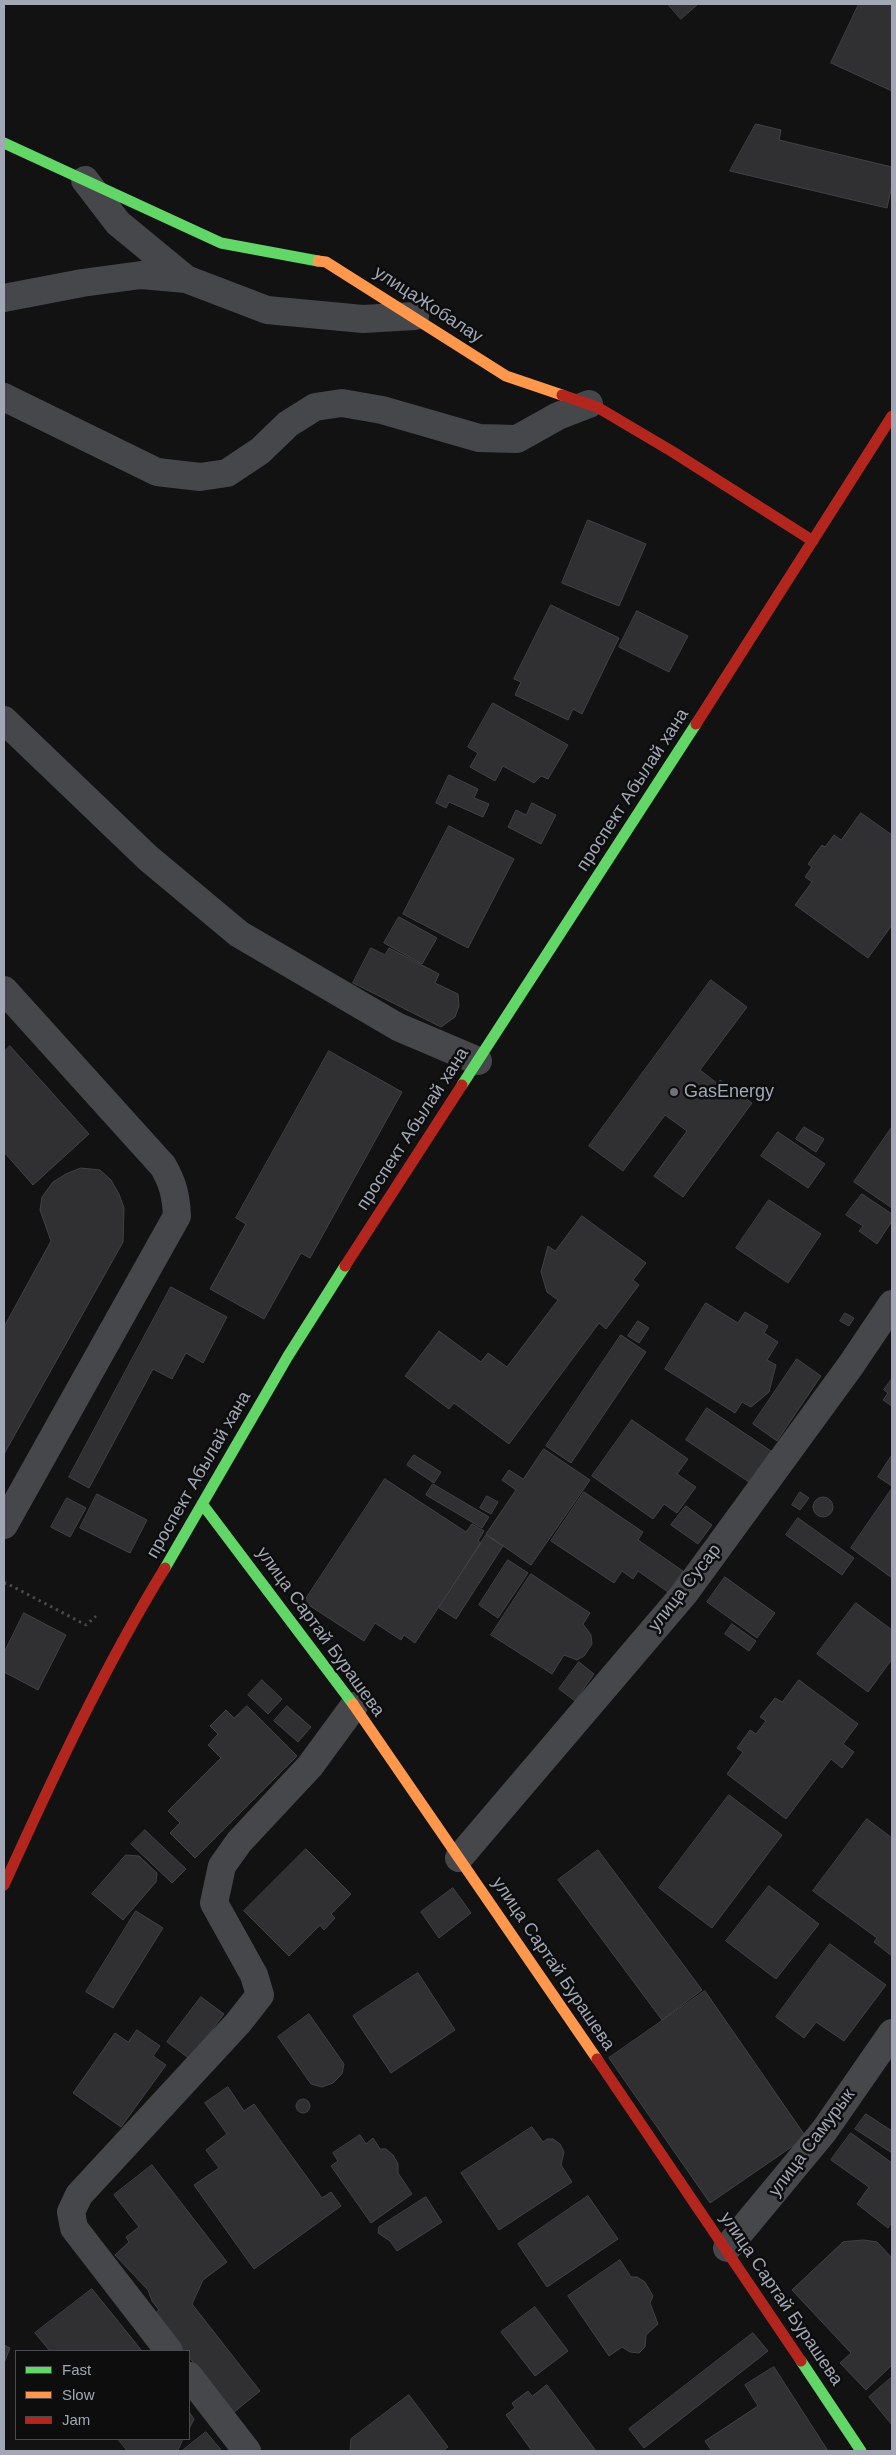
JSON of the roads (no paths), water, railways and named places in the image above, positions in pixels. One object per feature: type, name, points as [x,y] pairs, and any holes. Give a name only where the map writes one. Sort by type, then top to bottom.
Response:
[{"type":"street","name":"улицаЖобалау","points":[[4,143],[220,243],[326,262],[415,316],[506,376],[589,404],[673,452],[813,541]]},
{"type":"street","points":[[85,180],[118,223],[186,279]]},
{"type":"street","points":[[4,298],[82,283],[142,275],[186,279],[267,310],[363,319],[415,316]]},
{"type":"street","points":[[4,397],[157,472],[200,477],[227,473],[260,451],[288,424],[315,407],[342,403],[382,410],[479,438],[517,439],[558,416],[589,404]]},
{"type":"street","name":"проспект Абылай хана","points":[[4,1885],[44,1798],[132,1622],[204,1505],[288,1356],[478,1061],[617,850],[892,416]]},
{"type":"street","points":[[4,720],[148,858],[239,934],[398,1027],[478,1061]]},
{"type":"street","points":[[4,990],[163,1166],[176,1196],[177,1216],[4,1525]]},
{"type":"street","name":"улица Сусар","points":[[459,1858],[684,1594],[851,1365],[892,1304]]},
{"type":"street","name":"улица Сартай Бурашева","points":[[204,1505],[354,1706],[727,2248],[861,2451]]},
{"type":"street","points":[[168,2350],[74,2228],[71,2212],[78,2195],[238,2023],[260,1996],[254,1975],[214,1903],[222,1866],[239,1842],[310,1766],[354,1706]]},
{"type":"street","name":"улица Самурык","points":[[727,2248],[824,2132],[892,2033]]},
{"type":"street","points":[[190,2377],[247,2451]]},
{"type":"place","name":"GasEnergy","points":[[674,1092]]}]
